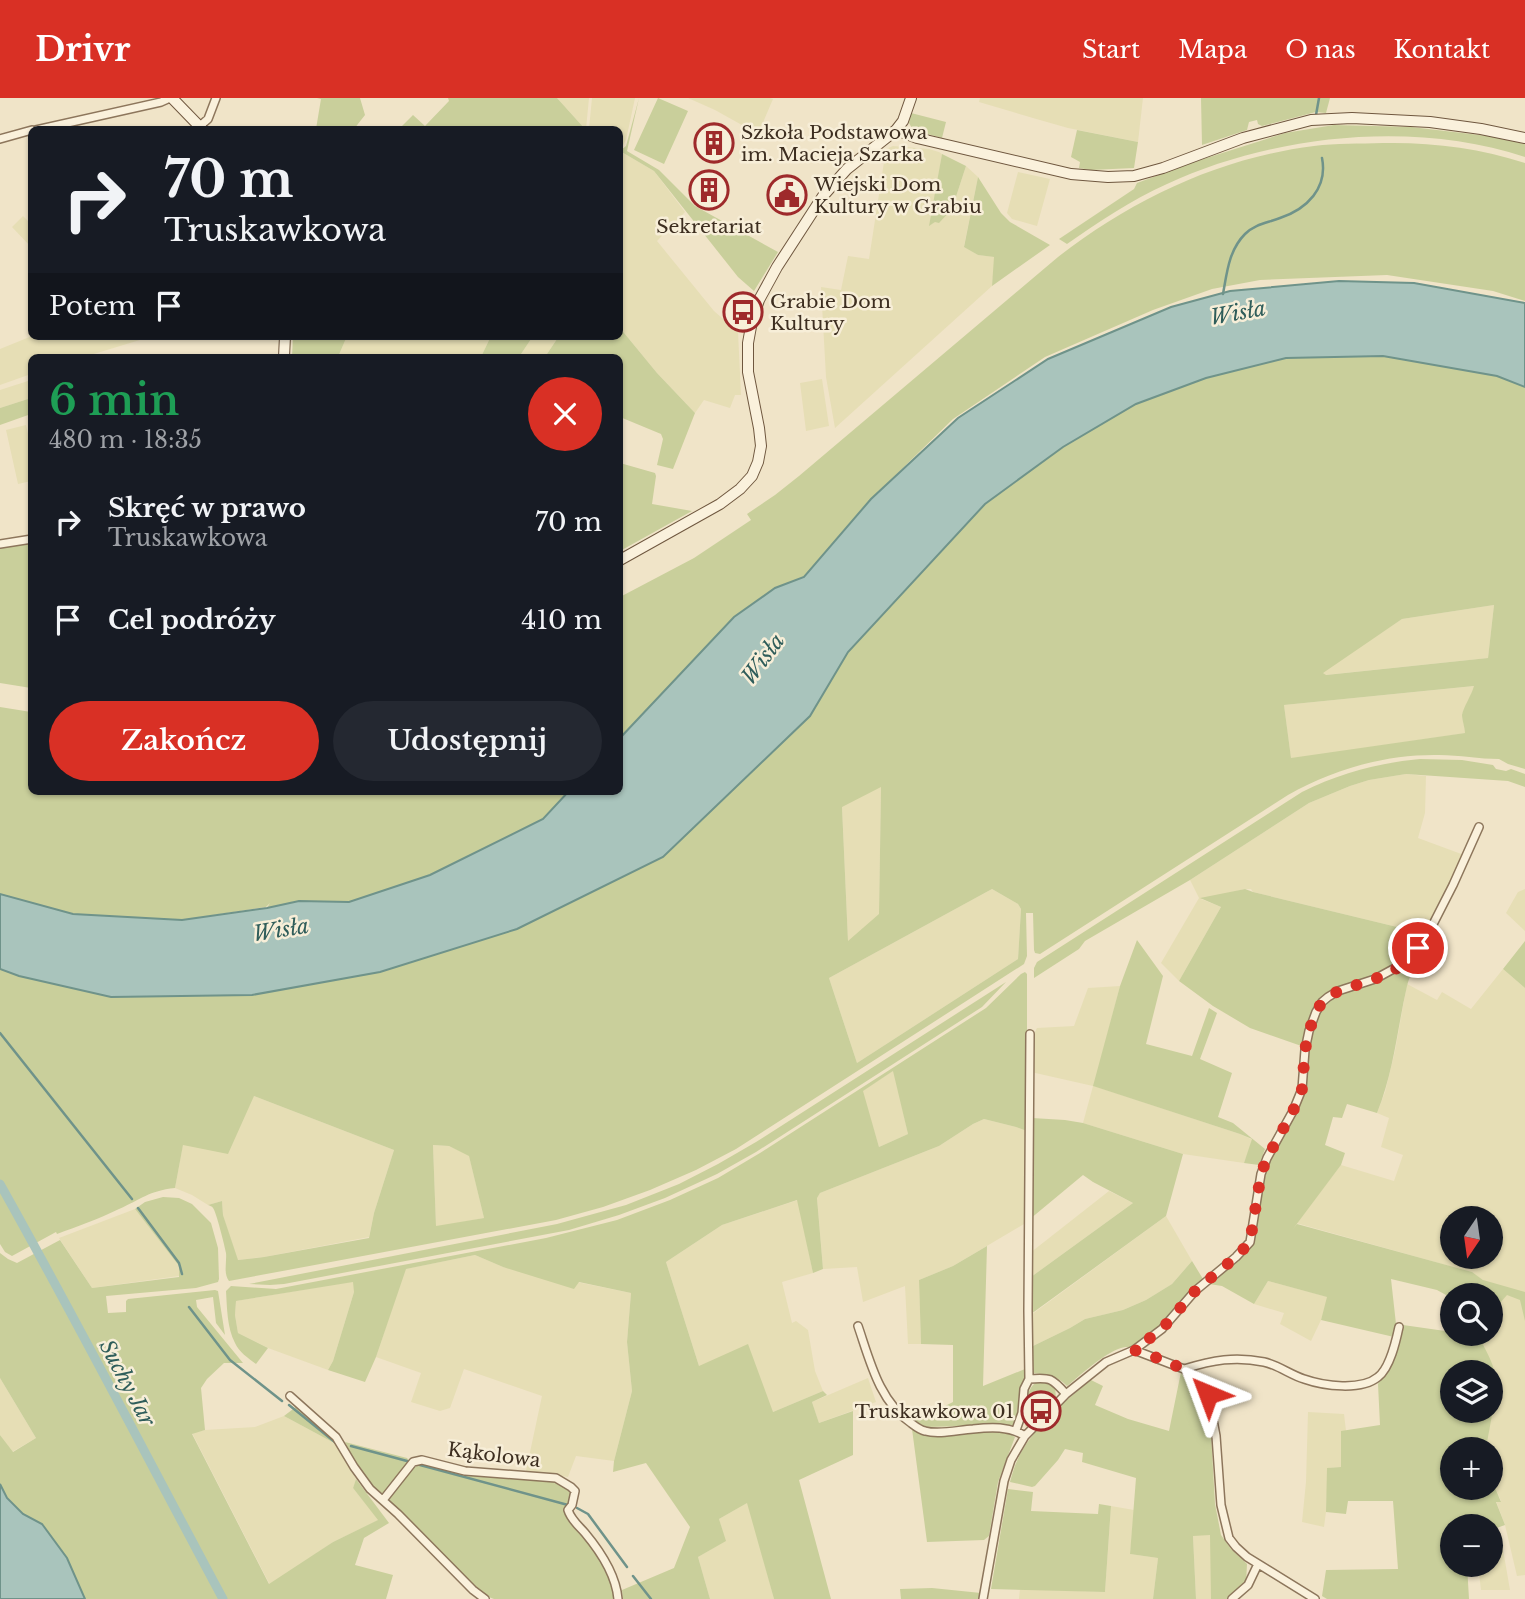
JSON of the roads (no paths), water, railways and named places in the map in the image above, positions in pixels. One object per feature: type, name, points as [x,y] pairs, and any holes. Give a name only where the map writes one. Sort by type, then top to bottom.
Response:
[{"type":"street","points":[[52,126],[171,98],[200,126]]},
{"type":"street","points":[[203,126],[216,98]]},
{"type":"street","points":[[623,557],[731,496],[752,476],[761,446],[748,372],[748,343],[759,300],[789,247],[829,188],[854,163],[897,130],[911,98]]},
{"type":"street","points":[[897,130],[942,144],[1093,177],[1134,176],[1243,138],[1311,120],[1352,118],[1430,122],[1525,138]]},
{"type":"street","points":[[0,139],[28,132]]},
{"type":"street","points":[[0,544],[28,539]]},
{"type":"street","points":[[983,1599],[1004,1481],[1011,1460],[1026,1436],[1066,1394],[1106,1362],[1134,1350],[1162,1329],[1195,1291],[1250,1242],[1261,1174],[1302,1089],[1305,1050],[1316,1012],[1322,1002],[1338,991],[1375,979],[1408,961],[1427,936],[1479,827]]},
{"type":"street","points":[[1016,1430],[1022,1413],[1024,1389],[1029,1379],[1030,1034]]},
{"type":"street","points":[[858,1326],[883,1392],[900,1415],[922,1431],[934,1433],[1001,1428],[1016,1430],[1026,1436]]},
{"type":"street","points":[[1184,1369],[1222,1359],[1238,1359],[1268,1363],[1321,1384],[1354,1386],[1378,1377],[1387,1365],[1399,1327]]},
{"type":"street","points":[[1134,1350],[1173,1363],[1202,1385],[1208,1394],[1216,1436],[1221,1505],[1229,1538],[1247,1557],[1315,1599]]},
{"type":"street","points":[[1029,1379],[1048,1378],[1066,1394]]},
{"type":"street","points":[[289,1396],[336,1437],[370,1489],[485,1599]]},
{"type":"street","name":"Kąkolowa","points":[[383,1500],[413,1462],[422,1460],[465,1471],[556,1478],[575,1491],[568,1510],[570,1516],[588,1536],[611,1571],[618,1599]]},
{"type":"street","points":[[1232,1599],[1248,1585],[1258,1564]]},
{"type":"water","name":"Wisła","points":[[1339,281],[1414,283],[1525,303],[1525,387],[1497,376],[1383,356],[1286,358],[1206,378],[1136,404],[1063,447],[985,504],[848,652],[810,716],[663,857],[517,929],[380,972],[252,995],[111,997],[19,976],[0,969],[0,894],[73,914],[182,920],[299,901],[349,902],[430,875],[543,819],[565,795],[623,795],[623,735],[734,617],[775,588],[804,577],[871,499],[958,418],[1048,359],[1171,307],[1230,291]]},
{"type":"water","points":[[0,1484],[7,1498],[23,1514],[42,1524],[67,1558],[85,1599],[0,1599]]},
{"type":"waterway","points":[[1316,115],[1319,98]]},
{"type":"waterway","name":"Wisła","points":[[1223,294],[1230,262],[1240,240],[1253,228],[1290,214],[1307,203],[1322,179],[1322,158]]},
{"type":"waterway","points":[[0,1033],[132,1199]]},
{"type":"waterway","name":"Suchy Jar","points":[[0,1184],[223,1599]]},
{"type":"waterway","points":[[138,1208],[179,1263],[182,1274]]},
{"type":"waterway","points":[[189,1307],[230,1360],[282,1401]]},
{"type":"waterway","points":[[289,1405],[336,1443]]},
{"type":"waterway","points":[[351,1446],[407,1461]]},
{"type":"waterway","points":[[420,1465],[568,1505]]},
{"type":"waterway","points":[[577,1508],[588,1514],[627,1567]]},
{"type":"waterway","points":[[633,1576],[651,1599]]},
{"type":"place","name":"Szkoła Podstawowa im. Macieja Szarka","points":[[714,143]]},
{"type":"place","name":"Sekretariat","points":[[709,190]]},
{"type":"place","name":"Wiejski Dom Kultury w Grabiu","points":[[787,195]]},
{"type":"place","name":"Grabie Dom Kultury","points":[[743,312]]},
{"type":"place","name":"Truskawkowa 01","points":[[1041,1411]]}]
